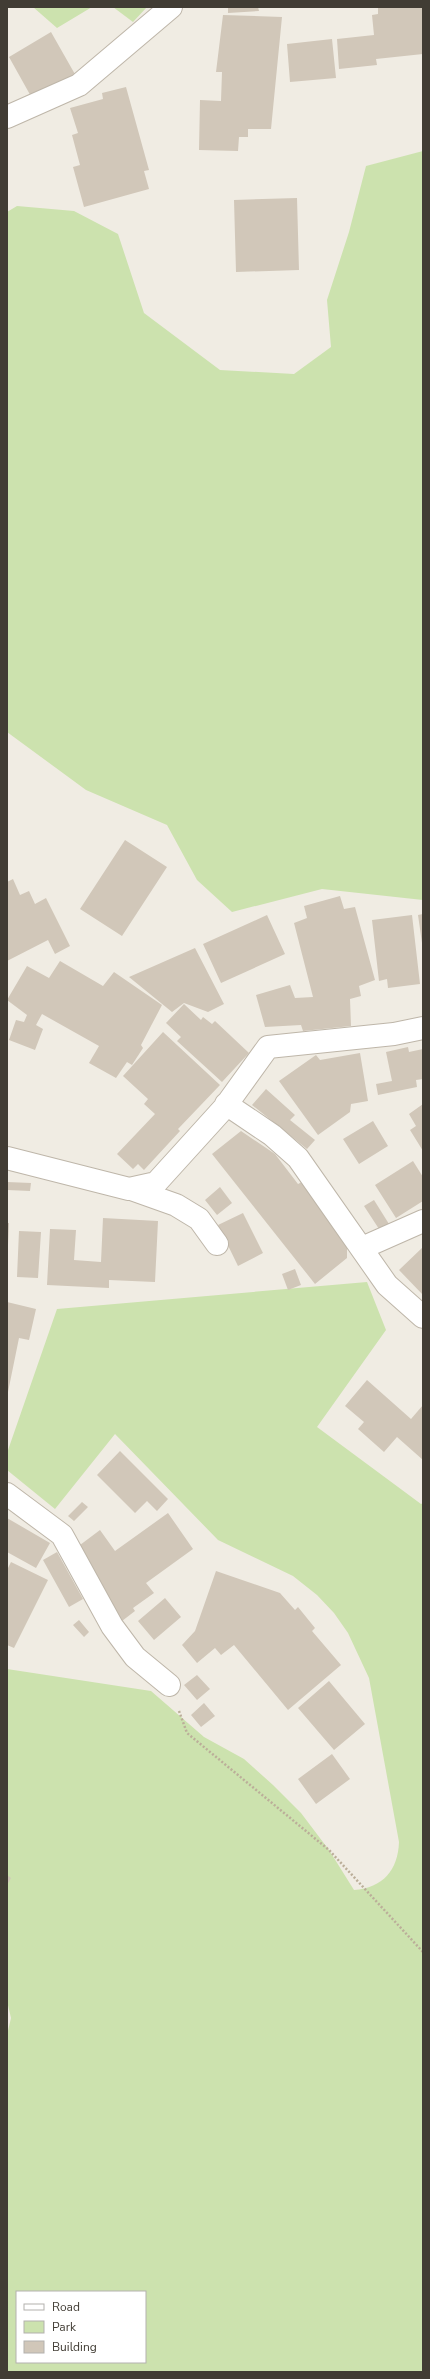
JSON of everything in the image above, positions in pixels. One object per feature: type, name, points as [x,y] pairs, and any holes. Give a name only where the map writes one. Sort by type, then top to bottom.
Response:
[{"type":"street","points":[[7,117],[79,85],[171,7]]},
{"type":"street","points":[[129,1189],[156,1183],[226,1104],[268,1048],[394,1034],[423,1028]]},
{"type":"street","points":[[226,1104],[272,1135],[298,1158],[387,1285],[423,1317]]},
{"type":"street","points":[[7,1158],[129,1189],[176,1205],[199,1219],[217,1244]]},
{"type":"street","points":[[362,1248],[423,1221]]},
{"type":"street","points":[[7,1494],[62,1535],[112,1626],[135,1657],[169,1685]]},
{"type":"path","points":[[169,1685],[187,1733],[329,1850],[423,1952]]},
{"type":"green space","points":[[33,7],[92,7],[57,28]]},
{"type":"green space","points":[[113,7],[147,7],[133,22]]},
{"type":"green space","points":[[423,151],[423,900],[322,889],[232,912],[197,880],[167,825],[86,790],[7,732],[7,212],[17,206],[74,211],[118,234],[144,313],[220,370],[294,374],[331,347],[327,300],[349,232],[366,166]]},
{"type":"green space","points":[[367,1282],[386,1330],[317,1427],[421,1504],[423,1503],[423,2372],[7,2372],[7,2035],[11,2018],[7,2001],[7,1669],[151,1691],[204,1737],[244,1759],[273,1785],[301,1813],[329,1850],[354,1890],[373,1886],[387,1876],[396,1861],[399,1842],[369,1678],[348,1633],[334,1613],[317,1595],[293,1576],[218,1540],[115,1434],[55,1509],[7,1470],[7,1453],[57,1309]]},
{"type":"building","points":[[228,7],[258,7],[259,11],[228,13]]},
{"type":"building","points":[[378,7],[423,7],[423,54],[376,59],[377,65],[339,69],[337,39],[374,35],[372,15],[378,14]]},
{"type":"building","points":[[223,15],[282,17],[271,129],[248,129],[248,137],[239,137],[238,151],[199,150],[200,100],[221,101],[222,72],[216,72]]},
{"type":"building","points":[[51,32],[76,76],[33,100],[9,57]]},
{"type":"building","points":[[332,39],[336,78],[290,82],[287,44]]},
{"type":"building","points":[[126,87],[149,170],[144,171],[149,189],[84,207],[73,167],[80,165],[72,135],[78,133],[70,108],[103,99],[102,93]]},
{"type":"building","points":[[297,198],[299,270],[236,272],[234,200]]},
{"type":"building","points":[[125,840],[167,867],[122,936],[80,909]]},
{"type":"building","points":[[13,879],[20,895],[29,891],[35,904],[46,898],[70,946],[55,954],[48,940],[7,961],[7,882]]},
{"type":"building","points":[[340,896],[344,909],[355,907],[375,980],[359,986],[361,996],[350,999],[351,1026],[303,1031],[301,1025],[265,1027],[256,995],[290,985],[295,998],[313,997],[294,923],[307,918],[304,906]]},
{"type":"building","points":[[423,914],[423,943],[422,943],[418,915]]},
{"type":"building","points":[[267,915],[285,954],[221,983],[203,944]]},
{"type":"building","points":[[412,915],[420,984],[388,988],[387,979],[379,981],[372,920]]},
{"type":"building","points":[[195,948],[224,1004],[208,1012],[184,1003],[172,1012],[129,977]]},
{"type":"building","points":[[60,961],[103,986],[114,972],[162,1005],[141,1045],[143,1048],[132,1065],[127,1062],[116,1078],[89,1063],[99,1046],[42,1014],[36,1025],[43,1029],[35,1050],[9,1040],[16,1020],[24,1022],[27,1015],[7,1000],[27,966],[49,978]]},
{"type":"building","points":[[184,1004],[201,1020],[203,1017],[212,1024],[215,1021],[249,1053],[222,1082],[177,1041],[181,1037],[166,1023]]},
{"type":"building","points":[[163,1032],[220,1085],[178,1129],[180,1131],[144,1170],[138,1164],[133,1169],[117,1154],[155,1114],[144,1104],[148,1099],[123,1076]]},
{"type":"building","points":[[408,1047],[409,1052],[423,1049],[423,1079],[416,1080],[417,1087],[378,1095],[376,1084],[392,1081],[386,1052]]},
{"type":"building","points":[[360,1053],[368,1101],[351,1104],[350,1112],[318,1135],[279,1081],[316,1055],[320,1060]]},
{"type":"building","points":[[266,1089],[295,1115],[290,1120],[315,1140],[307,1149],[252,1105]]},
{"type":"building","points":[[423,1104],[423,1151],[410,1130],[416,1126],[409,1114]]},
{"type":"building","points":[[373,1121],[388,1146],[359,1164],[343,1139]]},
{"type":"building","points":[[241,1131],[275,1154],[298,1184],[304,1181],[347,1242],[347,1258],[315,1284],[212,1154]]},
{"type":"building","points":[[413,1161],[423,1177],[423,1201],[396,1218],[375,1185]]},
{"type":"building","points":[[7,1182],[31,1183],[30,1191],[7,1190]]},
{"type":"building","points":[[220,1187],[232,1203],[217,1215],[205,1200]]},
{"type":"building","points":[[374,1200],[389,1224],[379,1229],[364,1206]]},
{"type":"building","points":[[243,1213],[263,1253],[238,1266],[218,1225]]},
{"type":"building","points":[[103,1218],[158,1221],[155,1282],[109,1280],[109,1288],[47,1285],[50,1229],[76,1230],[74,1260],[101,1262]]},
{"type":"building","points":[[7,1223],[9,1223],[8,1245],[7,1245]]},
{"type":"building","points":[[19,1231],[41,1232],[38,1278],[17,1277]]},
{"type":"building","points":[[423,1247],[423,1295],[399,1270]]},
{"type":"building","points":[[295,1269],[301,1285],[288,1290],[282,1274]]},
{"type":"building","points":[[7,1302],[36,1309],[29,1340],[19,1338],[8,1392]]},
{"type":"building","points":[[367,1380],[411,1419],[423,1405],[423,1460],[397,1437],[384,1452],[358,1429],[364,1422],[345,1406]]},
{"type":"building","points":[[120,1451],[168,1499],[157,1511],[147,1501],[135,1513],[97,1475]]},
{"type":"building","points":[[82,1502],[88,1507],[74,1521],[68,1516]]},
{"type":"building","points":[[168,1513],[193,1549],[146,1583],[154,1593],[133,1608],[135,1611],[122,1621],[80,1545],[100,1530],[115,1551]]},
{"type":"building","points":[[7,1518],[50,1543],[36,1568],[7,1552]]},
{"type":"building","points":[[57,1552],[83,1599],[69,1607],[43,1560]]},
{"type":"building","points":[[11,1562],[48,1580],[14,1648],[7,1645],[7,1570]]},
{"type":"building","points":[[216,1571],[280,1593],[295,1610],[298,1607],[315,1628],[312,1631],[341,1665],[288,1710],[234,1645],[221,1655],[215,1648],[197,1663],[182,1645],[195,1631]]},
{"type":"building","points":[[165,1598],[181,1617],[154,1640],[138,1621]]},
{"type":"building","points":[[79,1620],[89,1632],[84,1637],[73,1625]]},
{"type":"building","points":[[197,1675],[210,1689],[197,1700],[184,1685]]},
{"type":"building","points":[[329,1681],[365,1724],[334,1750],[298,1708]]},
{"type":"building","points":[[204,1703],[215,1716],[201,1727],[191,1715]]},
{"type":"building","points":[[332,1754],[350,1779],[316,1804],[298,1779]]},
{"type":"building","points":[[7,1875],[11,1878],[7,1885]]}]
